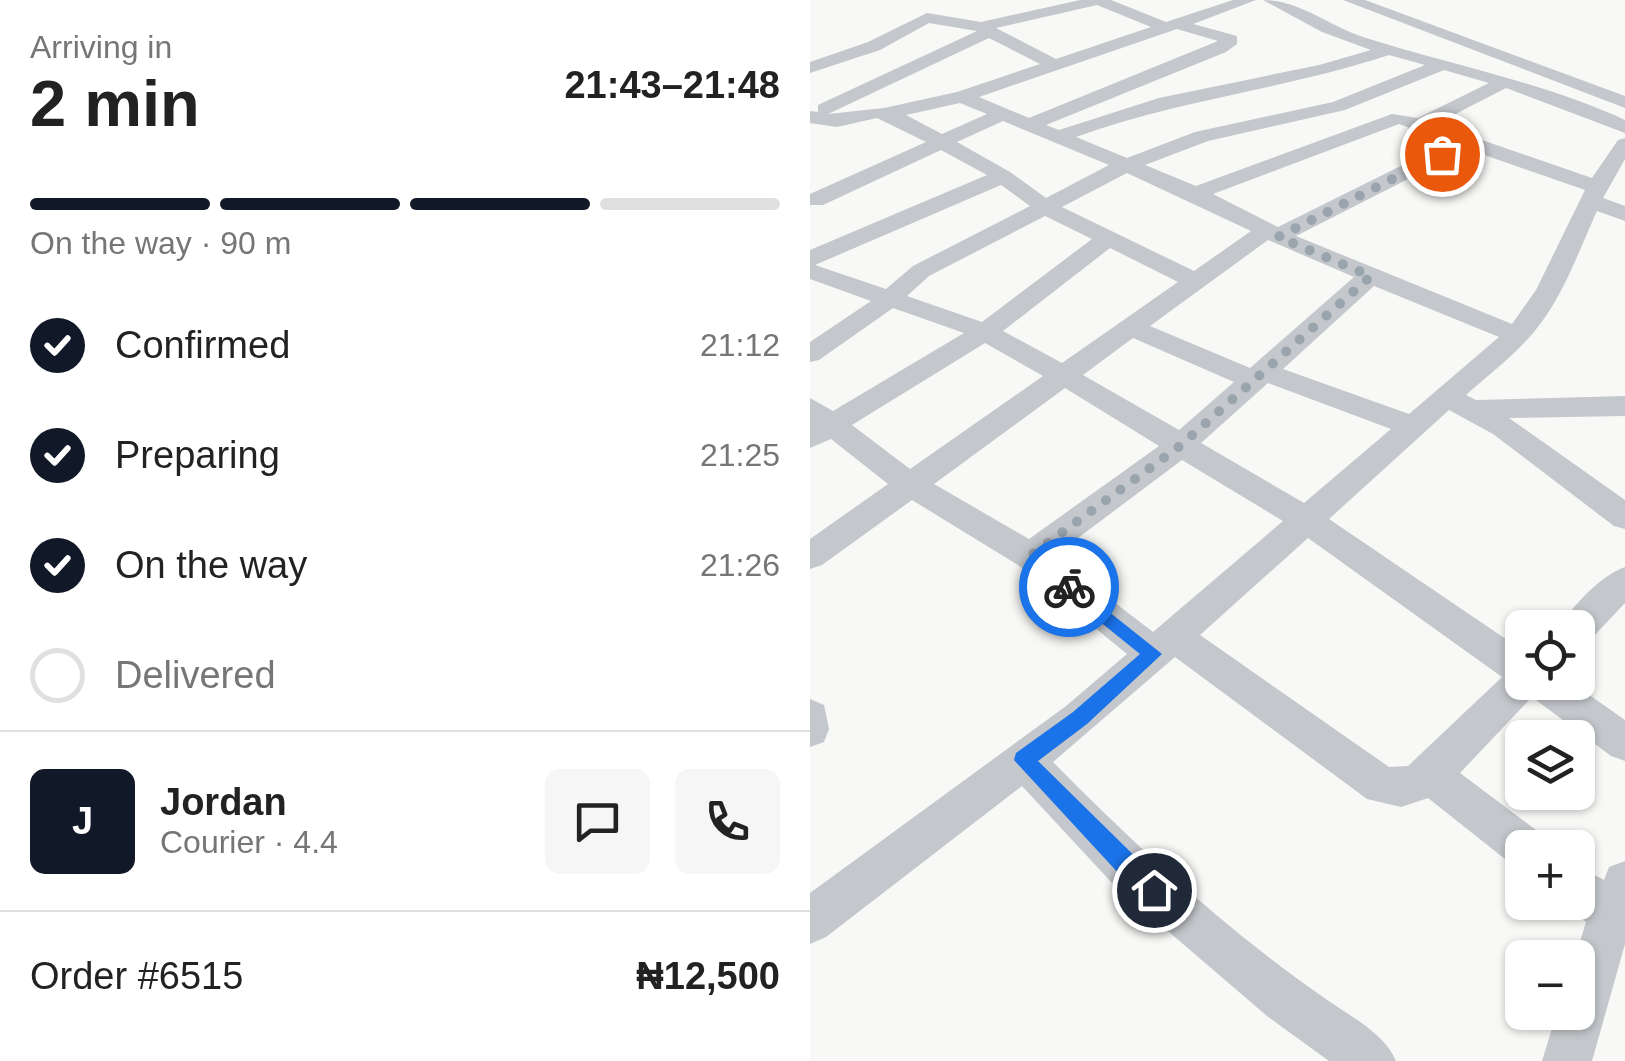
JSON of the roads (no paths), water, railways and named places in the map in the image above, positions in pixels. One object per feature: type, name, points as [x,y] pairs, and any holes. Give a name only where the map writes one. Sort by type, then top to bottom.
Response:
[{"type":"street","points":[[810,117],[985,30],[1099,0],[1171,26],[1231,40],[1220,48],[1028,126]]},
{"type":"street","points":[[810,117],[837,121],[962,97],[1171,26],[1197,6],[1229,6],[1248,0]]},
{"type":"street","points":[[1271,0],[1358,41],[1599,114],[1625,127]]},
{"type":"street","points":[[1351,0],[1625,102]]},
{"type":"street","points":[[810,68],[860,50],[925,9],[985,30],[1055,66]]},
{"type":"street","points":[[823,44],[849,52],[860,50]]},
{"type":"street","points":[[1056,138],[1115,116],[1204,93],[1334,69],[1389,49]]},
{"type":"street","points":[[810,354],[887,301],[921,271],[1122,166],[1202,136],[1338,106],[1443,64]]},
{"type":"street","points":[[1422,124],[1502,83]]},
{"type":"street","points":[[962,97],[1196,194],[1272,234],[1518,335]]},
{"type":"street","points":[[886,113],[1003,176],[1045,207],[1195,281]]},
{"type":"street","points":[[813,201],[1003,114]]},
{"type":"street","points":[[1196,194],[1392,119],[1422,124],[1466,140],[1593,194],[1625,214]]},
{"type":"street","points":[[810,556],[1195,281],[1272,234],[1466,140]]},
{"type":"street","points":[[810,920],[1080,718],[1412,425],[1458,403],[1544,302],[1593,194],[1625,144]]},
{"type":"street","points":[[810,260],[1003,176]]},
{"type":"street","points":[[813,201],[864,237]]},
{"type":"street","points":[[1108,238],[985,332],[817,423],[1381,784],[1414,786],[1505,699]]},
{"type":"street","points":[[810,271],[985,332],[1064,375],[1305,518],[1505,658]]},
{"type":"street","points":[[1030,556],[1180,446],[1371,276]]},
{"type":"street","points":[[1129,327],[1260,377],[1412,425]]},
{"type":"street","points":[[1458,403],[1625,406]]},
{"type":"street","points":[[1458,403],[1503,427],[1623,511]]},
{"type":"street","points":[[1595,611],[1625,581]]},
{"type":"street","points":[[1565,700],[1625,743]]},
{"type":"street","points":[[810,717],[810,730]]},
{"type":"street","points":[[1024,760],[1128,869],[1284,999],[1371,1061]]},
{"type":"street","points":[[1430,774],[1505,833]]},
{"type":"street","points":[[1567,1061],[1604,895]]}]
